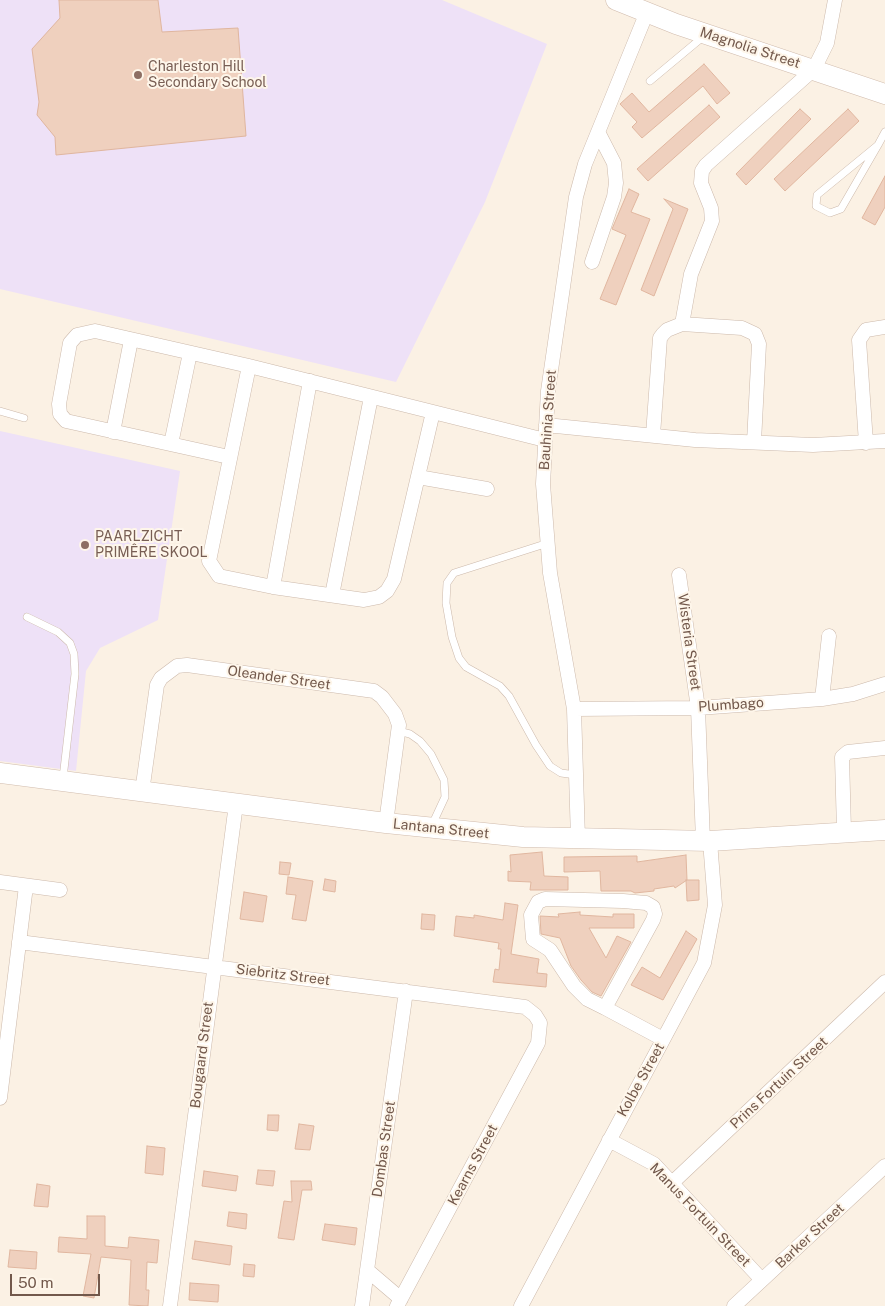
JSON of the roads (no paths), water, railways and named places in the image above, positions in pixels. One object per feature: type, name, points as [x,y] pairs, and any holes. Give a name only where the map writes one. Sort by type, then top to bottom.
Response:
[{"type":"street","name":"Magnolia Street","points":[[616,0],[706,34],[885,94]]},
{"type":"street","points":[[682,324],[691,274],[712,221],[711,208],[701,183],[702,171],[706,165],[814,69],[826,43],[834,0]]},
{"type":"street","name":"Bauhinia Street","points":[[578,839],[574,709],[550,573],[543,484],[548,391],[576,197],[585,164],[647,12]]},
{"type":"street","points":[[592,262],[614,197],[616,183],[614,163],[598,132]]},
{"type":"street","points":[[653,435],[660,338],[667,330],[682,324],[742,328],[749,330],[758,339],[754,442]]},
{"type":"street","points":[[866,443],[860,340],[866,330],[885,326]]},
{"type":"street","points":[[229,457],[66,421],[60,414],[59,404],[70,343],[77,335],[95,332],[249,366],[545,440]]},
{"type":"street","points":[[113,432],[131,340]]},
{"type":"street","points":[[171,444],[190,353]]},
{"type":"street","points":[[249,366],[209,561],[218,576],[273,587],[364,600],[379,597],[387,592],[394,579],[433,412]]},
{"type":"street","points":[[273,587],[310,381]]},
{"type":"street","points":[[332,595],[371,396]]},
{"type":"street","points":[[546,425],[695,440],[814,444],[885,442]]},
{"type":"street","points":[[418,478],[487,489]]},
{"type":"street","name":"Wisteria Street","points":[[679,576],[698,708],[707,841]]},
{"type":"street","points":[[822,699],[828,636]]},
{"type":"street","name":"Oleander Street","points":[[142,792],[157,685],[161,678],[177,666],[187,665],[374,691],[382,697],[395,714],[399,724],[386,823]]},
{"type":"street","name":"Plumbago","points":[[574,709],[698,708],[822,699],[853,694],[885,684]]},
{"type":"street","points":[[844,831],[842,756],[848,752],[885,748]]},
{"type":"street","name":"Lantana Street","points":[[0,773],[386,823],[523,837],[707,841],[844,831],[885,830]]},
{"type":"street","name":"Bougaard Street","points":[[170,1306],[236,804]]},
{"type":"street","name":"Kolbe Street","points":[[521,1306],[704,963],[711,936],[715,905],[707,841]]},
{"type":"street","points":[[0,882],[60,890]]},
{"type":"street","points":[[0,1098],[26,886]]},
{"type":"street","points":[[605,1008],[653,920],[655,914],[653,907],[646,903],[623,901],[545,899],[538,902],[531,915],[533,939],[550,950],[574,986],[587,998],[605,1008],[664,1039]]},
{"type":"street","name":"Siebritz Street","points":[[19,942],[524,1007],[535,1015],[540,1023]]},
{"type":"street","name":"Prins Fortuin Street","points":[[672,1183],[885,982]]},
{"type":"street","name":"Dombas Street","points":[[362,1306],[406,991]]},
{"type":"street","name":"Kearns Street","points":[[399,1303],[538,1043],[540,1023]]},
{"type":"street","name":"Manus Fortuin Street","points":[[609,1140],[654,1164],[762,1280]]},
{"type":"street","name":"Barker Street","points":[[734,1306],[885,1166]]},
{"type":"street","points":[[367,1270],[399,1303]]},
{"type":"lane","points":[[650,81],[706,34]]},
{"type":"lane","points":[[878,146],[817,195],[816,206],[830,213],[841,209],[878,146],[885,132]]},
{"type":"lane","points":[[0,411],[24,418]]},
{"type":"lane","points":[[548,543],[454,573],[447,583],[446,603],[452,637],[459,658],[466,667],[500,686],[509,696],[550,766],[560,773],[576,775]]},
{"type":"lane","points":[[27,617],[58,632],[70,643],[74,654],[75,674],[62,781]]},
{"type":"lane","points":[[398,732],[410,734],[420,741],[432,754],[444,780],[445,796],[431,828]]},
{"type":"place","name":"Charleston Hill Secondary School","points":[[138,75]]},
{"type":"place","name":"PAARLZICHT PRIMÊRE SKOOL","points":[[85,545]]}]
